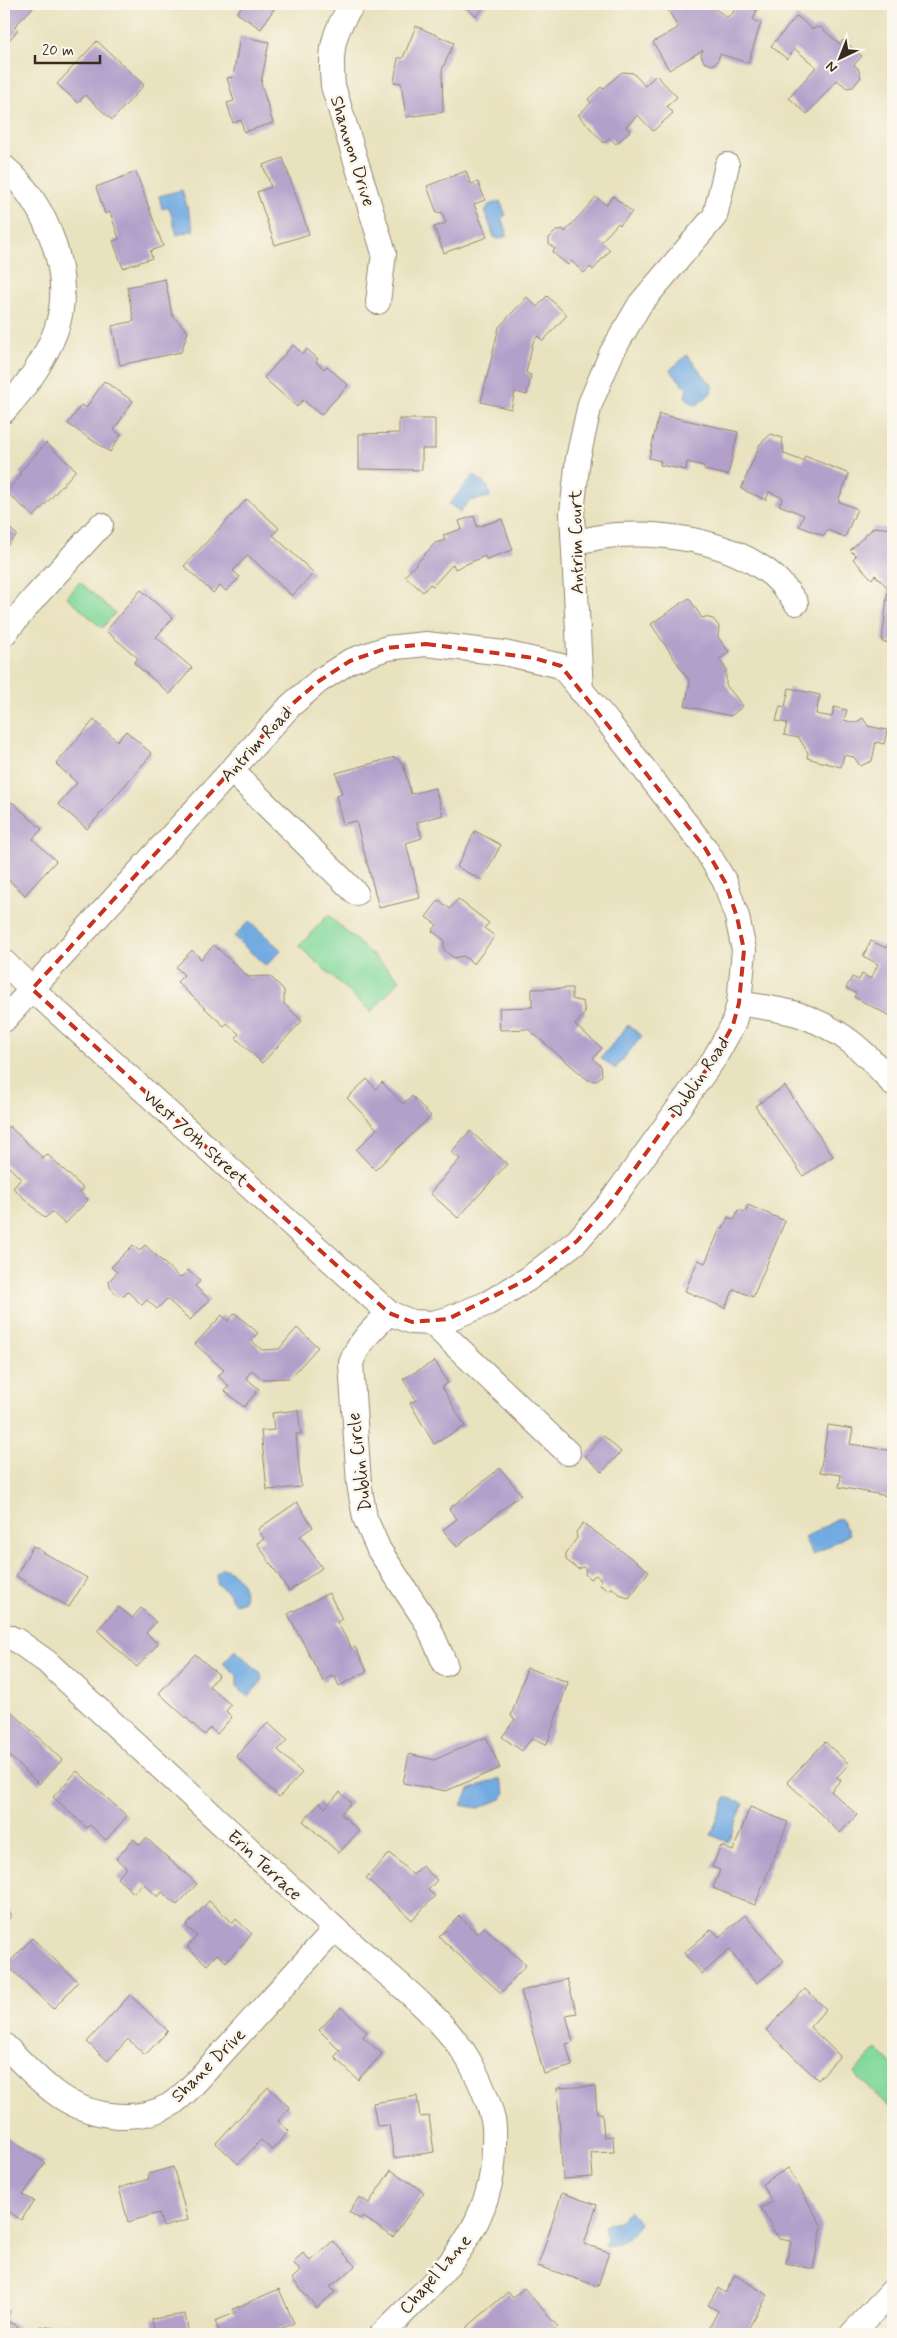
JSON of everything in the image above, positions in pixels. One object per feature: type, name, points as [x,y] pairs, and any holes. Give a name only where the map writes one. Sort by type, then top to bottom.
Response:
[{"type":"street","name":"Shannon Drive","points":[[353,4],[341,20],[333,40],[331,62],[334,86],[384,253],[378,302]]},
{"type":"street","name":"Antrim Court","points":[[581,690],[572,513],[578,458],[594,395],[612,352],[640,304],[715,216],[727,165]]},
{"type":"street","points":[[4,168],[32,196],[49,228],[58,262],[62,294],[56,330],[42,360],[21,392],[4,410]]},
{"type":"street","points":[[4,634],[34,598],[102,525]]},
{"type":"street","points":[[574,542],[616,535],[659,536],[699,541],[740,556],[762,567],[781,583],[796,603]]},
{"type":"street","name":"Antrim Road","points":[[4,1020],[290,706],[318,681],[350,661],[387,648],[426,644],[504,653],[534,658],[561,666],[581,690]]},
{"type":"street","name":"Dublin Road","points":[[389,1313],[412,1322],[432,1323],[448,1320],[488,1303],[528,1279],[576,1241],[610,1203],[714,1060],[733,1025],[739,1003],[744,950],[738,917],[724,882],[705,848],[581,690]]},
{"type":"street","points":[[231,770],[356,893]]},
{"type":"street","name":"West 70th Street","points":[[4,962],[389,1313]]},
{"type":"street","points":[[739,1003],[802,1016],[837,1032],[869,1056],[893,1084]]},
{"type":"street","name":"Dublin Circle","points":[[389,1313],[365,1336],[356,1349],[351,1363],[359,1484],[365,1518],[379,1550],[427,1623],[444,1664]]},
{"type":"street","points":[[432,1323],[568,1453]]},
{"type":"street","name":"Erin Terrace","points":[[4,1635],[16,1640],[47,1662],[335,1929],[431,2015],[458,2044],[477,2078],[493,2121]]},
{"type":"street","name":"Shane Drive","points":[[4,2045],[54,2092],[81,2107],[111,2116],[142,2115],[170,2105],[193,2085],[335,1929]]},
{"type":"street","name":"Chapel Lane","points":[[382,2334],[445,2268],[470,2236],[487,2201],[494,2162],[493,2121]]},
{"type":"street","points":[[852,2334],[893,2290]]},
{"type":"highlighted area","points":[[426,644],[534,658],[561,666],[705,848],[725,882],[737,917],[744,950],[739,1003],[733,1025],[714,1059],[610,1203],[577,1241],[528,1279],[448,1319],[412,1322],[389,1313],[32,989],[290,706],[319,681],[350,661],[387,648]]},
{"type":"green space","points":[[80,582],[115,613],[102,628],[67,597]]},
{"type":"green space","points":[[328,915],[400,980],[371,1012],[299,946]]},
{"type":"green space","points":[[877,2049],[893,2065],[893,2111],[854,2073]]},
{"type":"water","points":[[182,190],[194,230],[177,235],[169,207],[162,209],[159,196]]},
{"type":"water","points":[[500,201],[506,215],[501,218],[507,231],[506,236],[499,239],[494,237],[485,211],[489,205]]},
{"type":"water","points":[[687,355],[712,385],[711,393],[697,405],[691,403],[685,396],[687,389],[670,370]]},
{"type":"water","points":[[474,475],[488,487],[490,497],[469,501],[460,512],[449,504]]},
{"type":"water","points":[[249,921],[281,950],[266,966],[234,937]]},
{"type":"water","points":[[628,1025],[642,1036],[615,1069],[601,1058]]},
{"type":"water","points":[[840,1518],[850,1534],[813,1555],[804,1538]]},
{"type":"water","points":[[222,1568],[232,1572],[240,1580],[245,1595],[244,1601],[236,1604],[227,1591],[219,1586],[216,1574]]},
{"type":"water","points":[[235,1650],[261,1673],[262,1681],[248,1697],[237,1687],[237,1675],[223,1663]]},
{"type":"water","points":[[500,1779],[505,1792],[501,1799],[479,1808],[461,1805],[469,1790]]},
{"type":"water","points":[[726,1797],[744,1803],[728,1842],[711,1835]]},
{"type":"water","points":[[629,2211],[640,2223],[625,2240],[615,2246],[604,2246],[606,2236],[604,2227],[608,2223],[619,2221]]},
{"type":"building","points":[[4,4],[36,4],[14,27],[18,30],[4,46]]},
{"type":"building","points":[[243,4],[277,4],[261,29],[237,13]]},
{"type":"building","points":[[462,4],[487,4],[476,16]]},
{"type":"building","points":[[665,4],[708,4],[727,17],[733,13],[736,4],[757,10],[753,20],[761,23],[748,63],[720,54],[717,62],[712,65],[704,62],[701,55],[703,50],[669,70],[653,42],[678,28]]},
{"type":"building","points":[[797,16],[812,29],[820,27],[840,44],[843,40],[862,56],[854,65],[858,68],[861,77],[853,87],[847,88],[837,80],[807,114],[789,98],[816,67],[795,49],[787,59],[771,46]]},
{"type":"building","points":[[416,26],[454,43],[442,70],[443,112],[406,117],[401,83],[394,82],[398,58],[403,58]]},
{"type":"building","points":[[240,36],[269,42],[261,83],[273,123],[244,132],[241,120],[233,123],[227,103],[234,101],[227,78],[233,77]]},
{"type":"building","points":[[97,41],[144,85],[112,120],[85,95],[78,103],[57,84]]},
{"type":"building","points":[[622,72],[633,73],[645,86],[656,75],[677,97],[667,106],[673,113],[653,131],[638,115],[626,126],[630,131],[616,144],[610,138],[604,143],[578,115],[591,103],[588,99]]},
{"type":"building","points":[[283,158],[309,234],[275,245],[257,192],[271,187],[263,165]]},
{"type":"building","points":[[466,171],[471,184],[478,182],[485,200],[474,204],[487,237],[444,253],[434,227],[446,223],[442,212],[437,213],[427,186]]},
{"type":"building","points":[[136,172],[163,246],[150,251],[152,258],[123,268],[113,241],[119,239],[110,212],[105,214],[96,187]]},
{"type":"building","points":[[613,196],[632,212],[620,225],[618,223],[601,242],[610,250],[593,270],[590,267],[584,273],[571,261],[568,265],[552,252],[555,249],[549,244],[549,238],[556,231],[563,229],[565,232],[596,197],[606,205]]},
{"type":"building","points":[[165,279],[172,315],[188,332],[181,352],[120,365],[112,326],[134,321],[127,287]]},
{"type":"building","points":[[547,296],[567,315],[543,341],[538,336],[533,342],[526,373],[531,375],[527,395],[515,392],[511,409],[481,402],[499,327],[527,297],[537,307]]},
{"type":"building","points":[[293,345],[303,354],[307,349],[318,359],[316,362],[324,369],[327,366],[348,385],[321,415],[303,400],[297,407],[264,378]]},
{"type":"building","points":[[104,381],[133,401],[114,430],[121,435],[110,452],[68,424],[81,405],[86,408]]},
{"type":"building","points":[[659,414],[738,432],[728,475],[704,470],[704,466],[687,462],[686,470],[660,465],[661,461],[649,458]]},
{"type":"building","points":[[399,419],[435,419],[435,449],[422,449],[422,470],[359,469],[359,434],[399,433]]},
{"type":"building","points":[[771,434],[782,438],[784,454],[803,461],[805,456],[849,474],[838,501],[857,509],[845,537],[827,530],[824,536],[799,526],[804,515],[779,505],[783,498],[769,492],[766,500],[741,489],[760,444]]},
{"type":"building","points":[[46,443],[76,470],[34,517],[6,492],[21,475],[19,473]]},
{"type":"building","points":[[247,499],[279,528],[273,535],[314,573],[292,596],[248,555],[233,571],[240,577],[226,591],[220,586],[213,593],[184,566]]},
{"type":"building","points":[[474,516],[477,527],[502,519],[513,550],[486,559],[485,556],[455,569],[453,564],[433,586],[430,584],[423,592],[405,576],[435,543],[445,540],[443,535],[462,529],[459,521]]},
{"type":"building","points":[[4,523],[17,535],[4,549]]},
{"type":"building","points":[[874,527],[893,529],[893,643],[882,642],[888,588],[875,575],[872,579],[853,559],[856,556],[850,550]]},
{"type":"building","points":[[141,590],[173,618],[156,637],[192,668],[170,694],[134,663],[138,658],[106,631]]},
{"type":"building","points":[[689,598],[702,618],[713,619],[719,626],[718,637],[729,652],[719,659],[726,669],[726,685],[743,706],[731,716],[685,706],[690,682],[651,624]]},
{"type":"building","points":[[789,688],[820,695],[816,714],[832,717],[834,707],[847,710],[844,720],[855,723],[863,718],[868,726],[887,730],[884,744],[876,742],[872,761],[860,766],[854,757],[844,755],[841,767],[807,758],[808,753],[799,738],[784,735],[787,723],[776,721],[780,706],[785,707]]},
{"type":"building","points":[[94,720],[117,741],[126,731],[152,754],[87,829],[58,804],[77,783],[56,764]]},
{"type":"building","points":[[395,757],[403,764],[411,794],[435,788],[443,815],[417,822],[422,838],[406,843],[420,898],[379,908],[356,821],[343,824],[336,796],[342,794],[336,773]]},
{"type":"building","points":[[12,802],[42,829],[33,839],[56,861],[25,895],[4,876],[4,811]]},
{"type":"building","points":[[475,831],[501,845],[482,880],[457,867]]},
{"type":"building","points":[[458,899],[489,923],[484,928],[495,936],[474,964],[463,956],[454,958],[444,950],[444,940],[432,931],[437,925],[426,917],[439,900],[450,909]]},
{"type":"building","points":[[871,941],[886,948],[888,944],[893,947],[893,1012],[890,1016],[854,997],[856,993],[846,988],[852,977],[859,980],[862,974],[871,979],[878,964],[863,956]]},
{"type":"building","points":[[214,945],[248,977],[270,976],[284,990],[284,1004],[302,1021],[262,1063],[236,1038],[239,1034],[227,1023],[224,1026],[177,982],[184,975],[176,967],[192,950],[201,959]]},
{"type":"building","points":[[572,988],[572,999],[583,1002],[585,1013],[575,1025],[602,1048],[593,1059],[601,1066],[602,1075],[597,1081],[588,1080],[528,1029],[500,1030],[499,1008],[532,1007],[532,989]]},
{"type":"building","points":[[367,1079],[376,1089],[382,1082],[403,1104],[412,1096],[431,1116],[375,1170],[356,1150],[377,1129],[347,1098]]},
{"type":"building","points":[[785,1086],[833,1156],[803,1176],[755,1106]]},
{"type":"building","points":[[9,1126],[43,1158],[47,1154],[83,1188],[80,1192],[88,1200],[65,1224],[52,1212],[45,1218],[13,1188],[21,1179],[4,1162],[4,1132]]},
{"type":"building","points":[[470,1131],[507,1164],[458,1218],[430,1193],[460,1159],[451,1152]]},
{"type":"building","points":[[748,1205],[785,1221],[753,1297],[734,1289],[725,1308],[685,1291],[698,1260],[705,1263],[721,1227],[723,1228],[728,1217],[734,1220],[738,1210],[745,1212]]},
{"type":"building","points":[[133,1245],[139,1251],[145,1245],[180,1278],[188,1270],[200,1281],[195,1286],[210,1300],[190,1320],[167,1299],[157,1309],[147,1300],[142,1305],[128,1292],[124,1296],[117,1295],[110,1287],[109,1281],[117,1272],[111,1267]]},
{"type":"building","points":[[235,1313],[258,1333],[251,1340],[262,1350],[279,1349],[297,1328],[318,1347],[290,1378],[262,1379],[252,1370],[246,1378],[259,1389],[244,1407],[225,1391],[229,1386],[218,1376],[224,1370],[195,1344],[222,1315],[228,1321]]},
{"type":"building","points":[[435,1361],[448,1383],[442,1387],[465,1426],[434,1444],[410,1403],[416,1400],[403,1379]]},
{"type":"building","points":[[298,1410],[301,1434],[296,1434],[301,1487],[267,1490],[261,1431],[274,1430],[272,1413]]},
{"type":"building","points":[[828,1425],[853,1429],[850,1444],[893,1451],[893,1497],[839,1487],[841,1475],[820,1472]]},
{"type":"building","points":[[604,1436],[621,1452],[602,1472],[585,1456]]},
{"type":"building","points":[[500,1468],[521,1494],[457,1547],[443,1530],[457,1519],[449,1509]]},
{"type":"building","points":[[297,1502],[313,1527],[300,1536],[322,1568],[289,1591],[257,1543],[264,1539],[258,1529]]},
{"type":"building","points":[[583,1523],[649,1571],[629,1598],[622,1596],[612,1588],[608,1590],[600,1585],[601,1579],[596,1575],[590,1579],[585,1574],[586,1569],[583,1567],[578,1569],[566,1560],[566,1553],[577,1538],[576,1532]]},
{"type":"building","points":[[33,1546],[87,1578],[69,1607],[16,1576]]},
{"type":"building","points":[[329,1593],[342,1619],[337,1622],[352,1649],[355,1647],[367,1671],[339,1686],[334,1675],[323,1681],[288,1614]]},
{"type":"building","points":[[119,1607],[132,1618],[141,1608],[156,1622],[146,1633],[158,1644],[137,1667],[97,1630]]},
{"type":"building","points":[[195,1654],[219,1675],[209,1686],[231,1705],[226,1711],[232,1717],[217,1734],[210,1728],[205,1735],[159,1693]]},
{"type":"building","points":[[527,1668],[568,1682],[547,1744],[531,1739],[522,1751],[502,1737],[515,1719],[511,1716]]},
{"type":"building","points":[[4,1704],[62,1760],[39,1784],[4,1751]]},
{"type":"building","points":[[268,1723],[287,1740],[278,1750],[302,1773],[279,1797],[236,1756]]},
{"type":"building","points":[[486,1737],[500,1768],[446,1791],[403,1783],[409,1754],[434,1760]]},
{"type":"building","points":[[825,1742],[849,1764],[837,1777],[841,1780],[831,1791],[857,1815],[840,1833],[787,1782]]},
{"type":"building","points":[[77,1771],[127,1816],[106,1840],[90,1825],[87,1828],[53,1797]]},
{"type":"building","points":[[340,1792],[351,1803],[341,1814],[359,1831],[339,1853],[303,1821],[320,1802],[325,1808]]},
{"type":"building","points":[[750,1807],[788,1822],[755,1905],[713,1888],[720,1870],[712,1867],[721,1846],[733,1851]]},
{"type":"building","points":[[146,1838],[197,1884],[177,1905],[162,1892],[158,1897],[143,1883],[134,1893],[117,1878],[127,1868],[116,1859],[133,1839],[140,1845]]},
{"type":"building","points":[[390,1853],[413,1875],[422,1866],[437,1880],[428,1890],[435,1896],[412,1920],[366,1878]]},
{"type":"building","points":[[209,1901],[233,1923],[236,1919],[252,1934],[226,1962],[217,1954],[207,1965],[187,1947],[197,1936],[186,1926]]},
{"type":"building","points":[[4,1908],[12,1915],[4,1924]]},
{"type":"building","points":[[745,1915],[784,1961],[757,1983],[729,1950],[702,1974],[684,1953],[712,1929],[719,1937]]},
{"type":"building","points":[[459,1916],[478,1934],[484,1927],[526,1965],[501,1993],[439,1937]]},
{"type":"building","points":[[32,1938],[78,1982],[53,2009],[7,1965]]},
{"type":"building","points":[[567,1979],[577,2013],[566,2015],[573,2042],[566,2044],[572,2066],[544,2074],[521,1991]]},
{"type":"building","points":[[805,1989],[826,2009],[810,2027],[840,2056],[818,2080],[766,2030]]},
{"type":"building","points":[[130,1995],[168,2031],[145,2055],[128,2039],[108,2061],[87,2042]]},
{"type":"building","points":[[341,2007],[367,2032],[363,2037],[382,2054],[358,2080],[334,2057],[340,2051],[319,2030]]},
{"type":"building","points":[[595,2086],[597,2113],[602,2113],[604,2137],[613,2136],[614,2152],[591,2153],[593,2177],[563,2179],[557,2088]]},
{"type":"building","points":[[268,2087],[290,2108],[278,2121],[289,2131],[272,2150],[261,2140],[238,2164],[216,2143]]},
{"type":"building","points":[[417,2096],[420,2117],[429,2116],[434,2152],[394,2158],[389,2125],[377,2126],[373,2103]]},
{"type":"building","points":[[4,2135],[45,2163],[23,2195],[34,2201],[21,2220],[4,2208],[4,2191],[6,2187],[4,2186]]},
{"type":"building","points":[[173,2167],[188,2220],[163,2227],[159,2213],[128,2222],[119,2188],[149,2179],[148,2174]]},
{"type":"building","points":[[788,2168],[822,2226],[813,2269],[786,2263],[791,2241],[779,2239],[761,2208],[772,2202],[762,2184]]},
{"type":"building","points":[[391,2170],[424,2192],[393,2237],[362,2216],[360,2219],[349,2212],[359,2197],[369,2203]]},
{"type":"building","points":[[562,2193],[597,2205],[584,2244],[609,2252],[598,2286],[538,2266]]},
{"type":"building","points":[[333,2241],[355,2266],[330,2287],[335,2292],[317,2308],[292,2279],[300,2271],[293,2262],[303,2253],[310,2261]]},
{"type":"building","points":[[735,2275],[768,2295],[745,2334],[739,2332],[739,2334],[706,2334],[718,2311],[708,2305],[718,2288],[725,2293]]},
{"type":"building","points":[[524,2288],[558,2327],[550,2334],[537,2334],[532,2329],[526,2334],[472,2334],[466,2328],[508,2292],[513,2298]]},
{"type":"building","points":[[279,2289],[294,2323],[269,2334],[220,2334],[215,2321],[235,2313],[233,2309]]},
{"type":"building","points":[[4,2309],[9,2311],[5,2320],[18,2326],[15,2334],[4,2334]]},
{"type":"building","points":[[185,2314],[189,2334],[139,2334],[154,2331],[152,2319]]},
{"type":"building","points":[[40,2326],[91,2333],[91,2334],[39,2334]]}]
